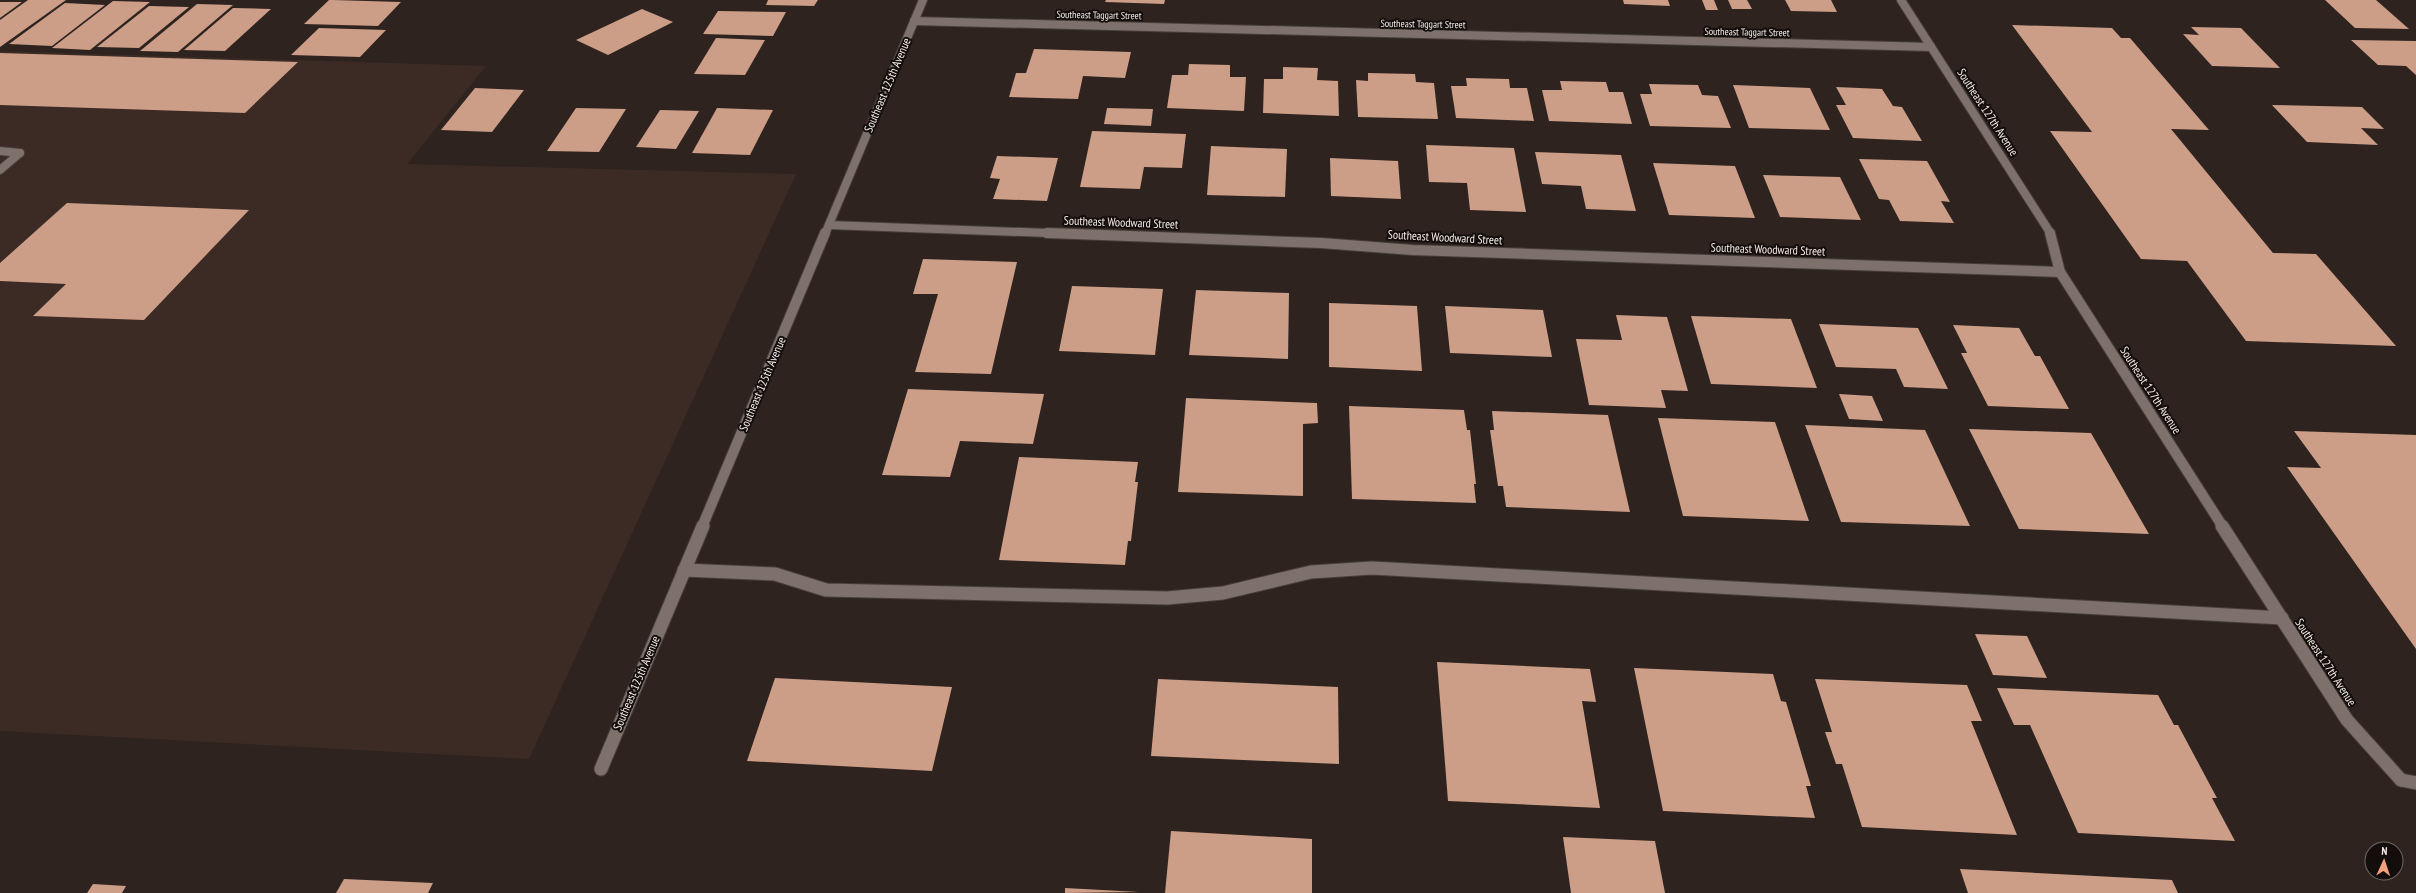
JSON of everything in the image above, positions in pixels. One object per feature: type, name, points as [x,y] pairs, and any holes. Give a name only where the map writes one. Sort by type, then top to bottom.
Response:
[{"type":"street","name":"Southeast 125th Avenue","points":[[601,768],[923,0]]},
{"type":"street","name":"Southeast 127th Avenue","points":[[1901,0],[2053,237],[2060,272],[2347,720],[2402,780],[2416,783]]},
{"type":"street","name":"Southeast Taggart Street","points":[[914,20],[1930,47]]},
{"type":"street","points":[[0,151],[20,153],[0,170]]},
{"type":"street","name":"Southeast Woodward Street","points":[[829,224],[1321,243],[1413,250],[2060,272]]},
{"type":"street","points":[[684,570],[775,574],[826,590],[1167,598],[1223,593],[1311,572],[1372,568],[2282,618]]},
{"type":"shaded area","points":[[0,51],[486,66],[407,164],[796,174],[529,759],[0,731]]},
{"type":"building","points":[[28,0],[66,0],[0,47],[0,20]]},
{"type":"building","points":[[329,0],[401,2],[378,26],[304,24]]},
{"type":"building","points":[[768,0],[818,0],[814,6],[766,5]]},
{"type":"building","points":[[1106,0],[1165,0],[1164,4],[1105,2]]},
{"type":"building","points":[[1623,0],[1668,0],[1670,6],[1624,4]]},
{"type":"building","points":[[1702,0],[1714,0],[1718,10],[1706,10]]},
{"type":"building","points":[[1728,0],[1747,0],[1752,9],[1732,9]]},
{"type":"building","points":[[1785,0],[1831,0],[1837,12],[1791,11]]},
{"type":"building","points":[[2325,0],[2376,0],[2409,29],[2355,28]]},
{"type":"building","points":[[113,1],[150,2],[90,50],[52,48]]},
{"type":"building","points":[[0,2],[22,2],[0,18]]},
{"type":"building","points":[[65,3],[105,5],[52,46],[9,44]]},
{"type":"building","points":[[197,4],[233,5],[178,52],[140,51]]},
{"type":"building","points":[[149,6],[189,7],[139,48],[97,47]]},
{"type":"building","points":[[233,8],[271,9],[225,51],[184,50]]},
{"type":"building","points":[[642,9],[673,22],[608,55],[576,40]]},
{"type":"building","points":[[718,11],[786,12],[773,36],[703,34]]},
{"type":"building","points":[[2012,25],[2112,28],[2121,38],[2130,38],[2209,130],[2171,129],[2273,253],[2316,254],[2396,346],[2246,341],[2187,261],[2141,259],[2050,131],[2092,132]]},
{"type":"building","points":[[2191,27],[2241,28],[2280,68],[2212,66],[2183,34],[2199,35]]},
{"type":"building","points":[[319,28],[386,30],[360,57],[291,55]]},
{"type":"building","points":[[716,38],[765,40],[745,75],[694,74]]},
{"type":"building","points":[[2351,40],[2416,41],[2416,75],[2406,66],[2378,65]]},
{"type":"building","points":[[1034,49],[1131,52],[1125,78],[1083,76],[1078,99],[1009,97],[1016,73],[1026,73]]},
{"type":"building","points":[[0,53],[298,62],[245,113],[0,105]]},
{"type":"building","points":[[1189,64],[1230,65],[1230,77],[1246,77],[1244,111],[1167,108],[1172,75],[1188,75]]},
{"type":"building","points":[[1283,67],[1318,68],[1317,80],[1338,81],[1339,116],[1263,113],[1264,79],[1283,79]]},
{"type":"building","points":[[1368,73],[1415,74],[1416,82],[1434,83],[1438,119],[1358,117],[1356,80],[1368,81]]},
{"type":"building","points":[[1466,78],[1509,79],[1510,88],[1527,88],[1534,121],[1456,118],[1451,86],[1467,86]]},
{"type":"building","points":[[1560,81],[1606,82],[1609,92],[1623,92],[1632,124],[1549,121],[1542,90],[1562,90]]},
{"type":"building","points":[[1649,84],[1698,85],[1702,95],[1718,96],[1731,128],[1650,126],[1640,94],[1652,94]]},
{"type":"building","points":[[1733,85],[1810,88],[1830,130],[1749,128]]},
{"type":"building","points":[[1836,87],[1882,89],[1893,106],[1902,107],[1922,141],[1853,138],[1836,105],[1846,105]]},
{"type":"building","points":[[475,88],[524,90],[492,132],[441,130]]},
{"type":"building","points":[[2272,105],[2362,107],[2384,129],[2361,128],[2378,145],[2307,142]]},
{"type":"building","points":[[576,108],[626,109],[599,152],[547,151]]},
{"type":"building","points":[[717,108],[773,110],[750,155],[692,153]]},
{"type":"building","points":[[1107,108],[1153,109],[1151,126],[1104,124]]},
{"type":"building","points":[[660,110],[699,111],[676,149],[636,147]]},
{"type":"building","points":[[1092,131],[1186,134],[1182,168],[1144,167],[1140,189],[1080,187]]},
{"type":"building","points":[[1426,145],[1514,148],[1526,212],[1470,210],[1467,183],[1429,182]]},
{"type":"building","points":[[1211,146],[1287,149],[1285,197],[1207,195]]},
{"type":"building","points":[[1535,152],[1621,155],[1636,211],[1586,209],[1581,186],[1542,184]]},
{"type":"building","points":[[997,156],[1058,158],[1047,201],[993,199],[1000,179],[990,178]]},
{"type":"building","points":[[1330,158],[1398,161],[1401,199],[1331,196]]},
{"type":"building","points":[[1859,159],[1927,161],[1950,202],[1941,201],[1954,223],[1900,221],[1889,200],[1879,199]]},
{"type":"building","points":[[1653,163],[1735,166],[1755,218],[1669,215]]},
{"type":"building","points":[[1763,175],[1840,177],[1861,220],[1780,217]]},
{"type":"building","points":[[67,203],[249,210],[144,320],[33,316],[66,284],[0,281],[0,263]]},
{"type":"building","points":[[923,259],[1017,262],[991,374],[915,372],[938,294],[913,294]]},
{"type":"building","points":[[1072,286],[1163,289],[1155,355],[1059,351]]},
{"type":"building","points":[[1196,290],[1289,293],[1288,359],[1189,355]]},
{"type":"building","points":[[1329,303],[1417,306],[1422,371],[1329,367]]},
{"type":"building","points":[[1445,306],[1543,310],[1552,357],[1450,353]]},
{"type":"building","points":[[1616,315],[1667,317],[1688,391],[1661,390],[1666,408],[1589,405],[1576,339],[1622,340]]},
{"type":"building","points":[[1691,316],[1791,319],[1817,388],[1711,384]]},
{"type":"building","points":[[1819,324],[1918,328],[1948,389],[1904,387],[1896,369],[1836,367]]},
{"type":"building","points":[[1953,325],[2019,328],[2035,356],[2040,356],[2069,409],[1988,406],[1961,353],[1967,353]]},
{"type":"building","points":[[908,389],[1044,394],[1033,444],[960,441],[950,477],[882,475]]},
{"type":"building","points":[[1839,394],[1872,396],[1883,421],[1849,419]]},
{"type":"building","points":[[1186,398],[1317,403],[1318,423],[1303,424],[1303,496],[1178,492]]},
{"type":"building","points":[[1349,406],[1464,410],[1467,430],[1470,430],[1476,484],[1474,484],[1476,503],[1352,499]]},
{"type":"building","points":[[1492,411],[1608,415],[1630,512],[1506,507],[1503,486],[1498,486],[1490,430],[1494,430]]},
{"type":"building","points":[[1658,418],[1775,422],[1809,521],[1683,516]]},
{"type":"building","points":[[1805,425],[1925,430],[1970,526],[1841,522]]},
{"type":"building","points":[[1969,429],[2091,433],[2149,534],[2019,529]]},
{"type":"building","points":[[2294,431],[2416,435],[2416,649],[2287,467],[2321,468]]},
{"type":"building","points":[[1019,457],[1138,462],[1135,482],[1138,482],[1131,541],[1128,541],[1125,565],[999,560]]},
{"type":"building","points":[[1975,634],[2027,636],[2047,678],[1993,675]]},
{"type":"building","points":[[1437,662],[1590,669],[1596,702],[1582,701],[1600,808],[1448,801]]},
{"type":"building","points":[[1634,668],[1773,674],[1781,701],[1786,702],[1811,786],[1806,786],[1815,818],[1663,811]]},
{"type":"building","points":[[775,678],[952,687],[932,771],[747,761]]},
{"type":"building","points":[[1158,679],[1338,687],[1339,764],[1151,756]]},
{"type":"building","points":[[1815,679],[1967,685],[1982,721],[1971,721],[2017,835],[1862,827],[1842,764],[1836,764],[1825,732],[1832,732]]},
{"type":"building","points":[[1997,688],[2158,695],[2174,725],[2178,725],[2217,798],[2212,798],[2235,841],[2078,833],[2030,725],[2014,725]]},
{"type":"building","points":[[1171,831],[1312,839],[1312,893],[1165,893]]},
{"type":"building","points":[[1563,837],[1655,841],[1665,893],[1571,893]]},
{"type":"building","points":[[1960,869],[2172,880],[2178,893],[1968,893]]},
{"type":"building","points":[[344,879],[433,883],[428,893],[336,893]]},
{"type":"building","points":[[93,884],[126,886],[122,893],[87,893]]},
{"type":"building","points":[[1065,888],[1139,892],[1065,893]]}]
